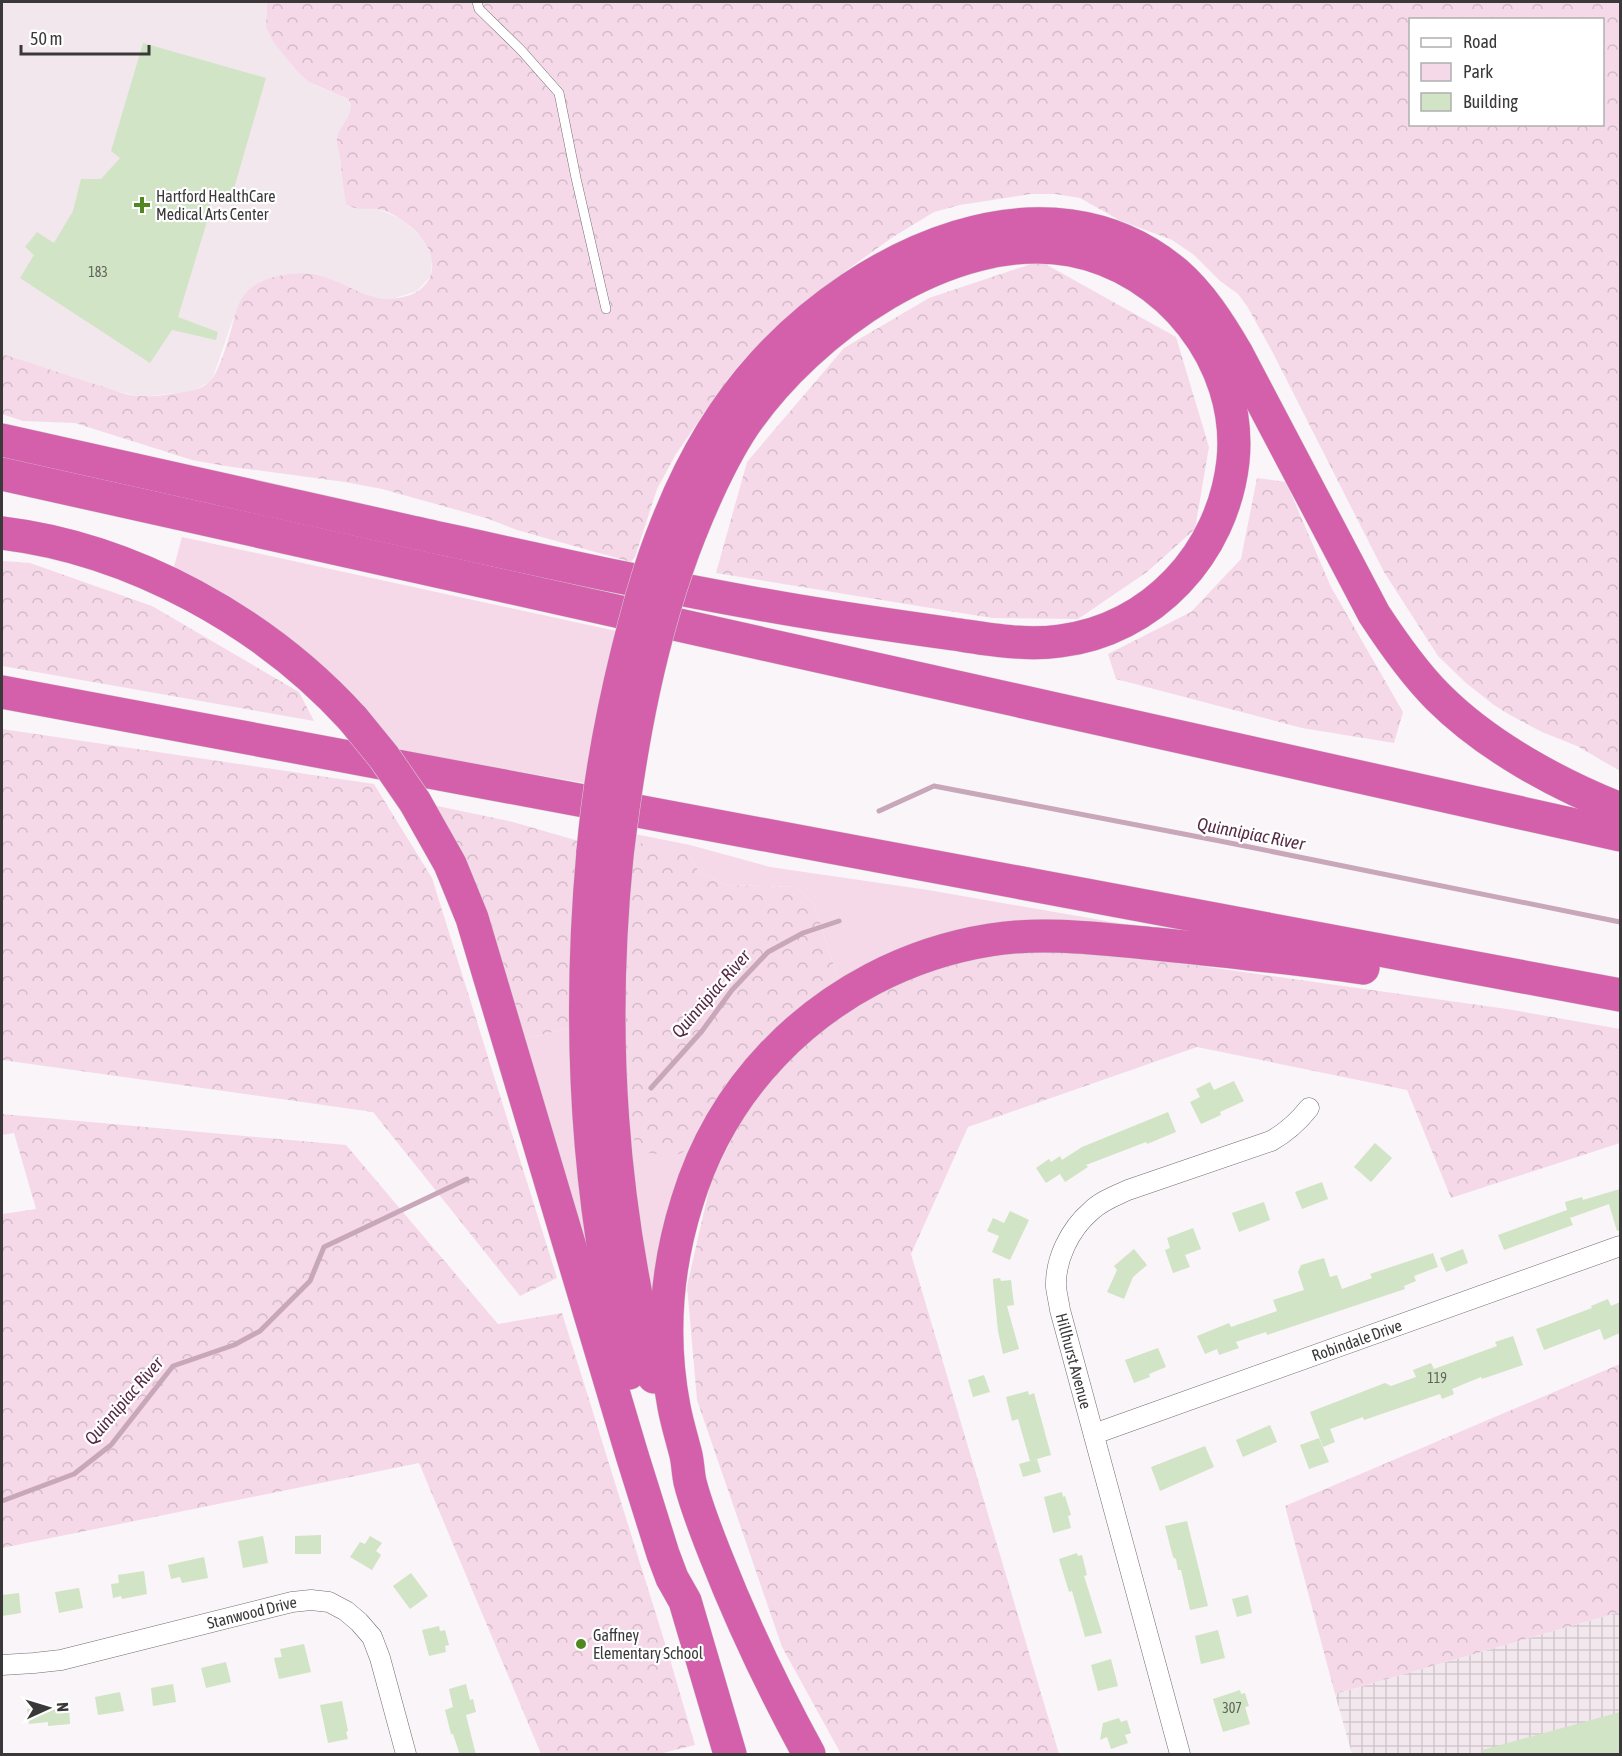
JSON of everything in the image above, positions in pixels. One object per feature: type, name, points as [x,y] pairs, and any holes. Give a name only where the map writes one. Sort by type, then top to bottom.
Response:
[{"type":"highway","points":[[678,529],[688,476],[705,443],[739,393],[763,363],[791,335],[837,298],[903,258],[935,244],[997,226],[1040,223],[1098,232],[1132,245],[1160,261],[1196,293],[1217,320],[1374,614],[1419,678],[1449,708],[1493,741],[1546,774],[1620,808]]},
{"type":"highway","points":[[2,440],[639,582],[813,614],[1000,640],[1039,643],[1086,636],[1124,622],[1156,603],[1166,594],[1188,570],[1203,548],[1215,525],[1226,495],[1233,460],[1233,443],[1228,400],[1217,368],[1202,339],[1180,310],[1146,280],[1118,265],[1073,250],[1029,247],[981,254],[934,270],[876,301],[839,326],[804,355],[766,396],[743,427],[713,481],[678,529],[640,605],[620,681],[604,764],[605,853],[612,917],[609,1014],[610,1083],[616,1164],[630,1265],[648,1353],[674,1451],[689,1480]]},
{"type":"highway","points":[[2,474],[1620,835]]},
{"type":"highway","points":[[2,533],[103,557],[148,574],[193,595],[242,626],[281,653],[319,684],[353,719],[384,757],[415,802],[447,857],[472,918],[649,1510],[667,1566],[685,1601],[729,1755]]},
{"type":"highway","points":[[2,692],[1620,995]]},
{"type":"highway","points":[[2,704],[63,704]]},
{"type":"highway","points":[[605,853],[586,932],[584,1012],[588,1122],[595,1196],[618,1328],[635,1398],[681,1556],[685,1601]]},
{"type":"highway","points":[[809,1755],[770,1679],[708,1537],[689,1480],[686,1455],[671,1389],[668,1356],[667,1323],[673,1257],[691,1189],[714,1135],[749,1081],[791,1036],[846,994],[903,964],[946,950],[992,940],[1037,936],[1073,937],[1206,949],[1401,973],[1439,974],[1481,969]]},
{"type":"street","name":"Hillhurst Avenue","points":[[1180,1755],[1060,1310],[1056,1288],[1058,1266],[1065,1245],[1076,1227],[1091,1211],[1108,1199],[1271,1141],[1287,1132],[1309,1108]]},
{"type":"street","name":"Robindale Drive","points":[[1094,1434],[1620,1245]]},
{"type":"street","name":"Stanwood Drive","points":[[2,1665],[34,1664],[92,1653],[292,1602],[310,1600],[329,1602],[346,1611],[372,1637],[380,1658],[406,1755]]},
{"type":"lane","points":[[477,2],[479,9],[521,50],[559,93],[606,309]]},
{"type":"shaded area","points":[[2,2],[267,2],[266,27],[315,85],[348,99],[351,110],[342,129],[378,209],[401,219],[426,241],[432,262],[431,276],[417,291],[392,299],[370,297],[344,285],[233,319],[212,380],[194,391],[142,397],[115,391],[2,355]]},
{"type":"shaded area","points":[[1620,1612],[1620,1754],[1352,1754],[1335,1694]]},
{"type":"green space","points":[[267,2],[1620,2],[1620,771],[1577,746],[1542,732],[1494,705],[1466,683],[1438,656],[1384,572],[1274,355],[1238,294],[1220,281],[1194,255],[1172,240],[1119,220],[1080,198],[1055,194],[1031,194],[960,205],[934,212],[893,237],[851,267],[793,313],[741,363],[676,454],[657,489],[635,557],[631,562],[382,489],[192,460],[75,423],[23,421],[2,414],[2,354],[130,395],[154,396],[190,391],[203,387],[213,377],[223,356],[242,297],[252,287],[267,279],[292,274],[317,275],[369,295],[391,299],[414,294],[429,279],[432,272],[431,259],[426,244],[415,231],[387,212],[357,208],[346,204],[337,140],[338,133],[349,114],[348,99],[309,82],[274,43],[266,27]]},
{"type":"green space","points":[[1040,261],[1176,337],[1209,447],[1195,529],[1147,572],[1078,619],[992,618],[716,573],[747,462],[844,348],[929,298]]},
{"type":"green space","points":[[1257,478],[1286,482],[1331,587],[1403,712],[1394,743],[1302,728],[1116,679],[1108,654],[1191,612],[1241,559]]},
{"type":"green space","points":[[182,537],[621,632],[590,784],[390,749],[172,574]]},
{"type":"green space","points":[[2,561],[30,563],[152,606],[299,692],[314,721],[2,666]]},
{"type":"green space","points":[[2,729],[374,784],[432,878],[557,1278],[520,1296],[373,1112],[2,1060]]},
{"type":"green space","points":[[428,804],[513,822],[582,842],[570,1028],[523,1039]]},
{"type":"green space","points":[[630,833],[690,845],[770,867],[928,890],[1141,927],[1053,925],[839,982],[814,904],[797,887],[726,885],[700,873],[686,852],[629,842]]},
{"type":"green space","points":[[629,842],[672,847],[686,852],[700,873],[726,885],[797,887],[814,904],[839,982],[693,1148],[674,1156],[648,1153],[624,1130],[621,1061]]},
{"type":"green space","points":[[1058,946],[1507,1009],[1620,1029],[1620,1143],[1451,1198],[1407,1090],[1197,1047],[968,1127],[911,1254],[1059,1754],[841,1754],[782,1647],[697,1400],[687,1286],[711,1181],[760,1082],[845,1008],[899,982],[958,962]]},
{"type":"green space","points":[[570,1028],[577,1167],[603,1304],[523,1039]]},
{"type":"green space","points":[[2,1114],[346,1145],[498,1324],[562,1313],[695,1745],[659,1754],[541,1754],[419,1463],[2,1548],[2,1214],[36,1209],[14,1133],[2,1135]]},
{"type":"green space","points":[[624,1130],[693,1148],[655,1291],[648,1292]]},
{"type":"green space","points":[[1620,1364],[1620,1612],[1335,1694],[1285,1506]]},
{"type":"building","name":"Hartford HealthCare Medical Arts Center","points":[[143,43],[266,78],[231,199],[215,193],[207,212],[209,215],[178,317],[218,332],[216,340],[172,330],[150,363],[20,278],[34,255],[25,247],[37,232],[54,243],[73,211],[81,179],[101,179],[120,158],[111,151]]},
{"type":"building","points":[[1234,1081],[1244,1101],[1201,1124],[1190,1102],[1200,1097],[1196,1089],[1210,1082],[1214,1090]]},
{"type":"building","points":[[1168,1112],[1176,1132],[1086,1165],[1088,1167],[1065,1182],[1060,1174],[1046,1183],[1036,1168],[1049,1159],[1051,1162],[1060,1156],[1062,1160],[1082,1147]]},
{"type":"building","points":[[1375,1143],[1392,1158],[1371,1182],[1354,1167]]},
{"type":"building","points":[[1322,1182],[1328,1199],[1302,1209],[1295,1192]]},
{"type":"building","points":[[1620,1189],[1620,1230],[1617,1231],[1609,1204],[1570,1218],[1573,1225],[1504,1250],[1498,1235],[1567,1210],[1565,1202],[1582,1197],[1583,1200]]},
{"type":"building","points":[[1264,1202],[1270,1220],[1239,1232],[1232,1213]]},
{"type":"building","points":[[1010,1211],[1029,1220],[1010,1260],[992,1252],[999,1236],[987,1231],[993,1218],[1004,1223]]},
{"type":"building","points":[[1193,1228],[1201,1249],[1185,1255],[1190,1267],[1173,1273],[1165,1250],[1170,1248],[1167,1238]]},
{"type":"building","points":[[1134,1249],[1147,1265],[1133,1277],[1124,1299],[1107,1292],[1117,1270],[1114,1266]]},
{"type":"building","points":[[1463,1249],[1468,1263],[1446,1272],[1440,1258]]},
{"type":"building","points":[[1433,1253],[1438,1267],[1414,1276],[1416,1281],[1404,1286],[1405,1289],[1267,1335],[1266,1332],[1236,1342],[1239,1348],[1219,1355],[1217,1349],[1205,1354],[1197,1336],[1229,1323],[1231,1327],[1277,1311],[1273,1300],[1304,1290],[1298,1272],[1301,1265],[1324,1258],[1330,1277],[1337,1275],[1342,1289],[1372,1278],[1370,1274]]},
{"type":"building","points":[[1000,1278],[1001,1281],[1011,1280],[1014,1305],[1007,1306],[1019,1349],[1003,1354],[993,1282],[993,1279]]},
{"type":"building","points":[[1608,1299],[1611,1306],[1620,1302],[1620,1333],[1604,1340],[1600,1329],[1544,1350],[1536,1329],[1592,1308],[1591,1306]]},
{"type":"building","points":[[1513,1336],[1523,1365],[1482,1379],[1481,1377],[1452,1389],[1454,1394],[1442,1399],[1440,1394],[1330,1429],[1335,1442],[1323,1447],[1310,1412],[1385,1383],[1391,1386],[1416,1377],[1413,1370],[1431,1363],[1434,1369],[1497,1346],[1495,1342]]},
{"type":"building","points":[[1158,1348],[1166,1367],[1134,1383],[1125,1360]]},
{"type":"building","points":[[984,1375],[990,1392],[973,1397],[968,1380]]},
{"type":"building","points":[[1028,1391],[1029,1395],[1034,1393],[1051,1455],[1030,1461],[1018,1419],[1012,1421],[1006,1397]]},
{"type":"building","points":[[1270,1425],[1277,1442],[1243,1457],[1236,1440]]},
{"type":"building","points":[[1319,1438],[1329,1462],[1309,1469],[1300,1445]]},
{"type":"building","points":[[1205,1446],[1214,1467],[1160,1491],[1151,1467]]},
{"type":"building","points":[[1037,1459],[1041,1472],[1023,1477],[1019,1464]]},
{"type":"building","points":[[1062,1492],[1071,1515],[1068,1516],[1071,1528],[1053,1533],[1044,1497]]},
{"type":"building","points":[[1187,1521],[1208,1606],[1190,1610],[1181,1570],[1178,1570],[1176,1559],[1173,1557],[1165,1526]]},
{"type":"building","points":[[321,1535],[321,1554],[295,1554],[295,1536]]},
{"type":"building","points":[[263,1536],[268,1563],[243,1568],[238,1541]]},
{"type":"building","points":[[370,1536],[382,1543],[376,1551],[381,1555],[372,1570],[350,1557],[360,1542],[365,1544]]},
{"type":"building","points":[[1077,1553],[1078,1556],[1082,1555],[1087,1575],[1084,1576],[1102,1633],[1085,1637],[1072,1591],[1069,1592],[1059,1559]]},
{"type":"building","points":[[204,1557],[208,1578],[182,1583],[180,1577],[171,1579],[168,1565]]},
{"type":"building","points":[[144,1571],[147,1594],[122,1599],[121,1596],[113,1598],[111,1584],[119,1583],[118,1575]]},
{"type":"building","points":[[411,1573],[428,1596],[410,1609],[393,1586]]},
{"type":"building","points":[[79,1588],[83,1608],[59,1613],[55,1592]]},
{"type":"building","points":[[19,1593],[21,1613],[2,1616],[2,1595]]},
{"type":"building","points":[[1248,1595],[1252,1613],[1237,1617],[1232,1599]]},
{"type":"building","points":[[439,1626],[440,1631],[445,1630],[449,1645],[445,1646],[446,1652],[429,1656],[422,1630]]},
{"type":"building","points":[[1218,1630],[1225,1658],[1201,1664],[1195,1636]]},
{"type":"building","points":[[304,1644],[311,1672],[279,1679],[274,1658],[282,1657],[280,1649]]},
{"type":"building","points":[[1111,1659],[1118,1686],[1098,1691],[1091,1665]]},
{"type":"building","points":[[226,1662],[231,1682],[206,1688],[201,1668]]},
{"type":"building","points":[[173,1684],[176,1702],[153,1706],[151,1688]]},
{"type":"building","points":[[466,1684],[476,1712],[466,1715],[476,1755],[460,1755],[453,1734],[451,1734],[445,1710],[453,1707],[449,1689]]},
{"type":"building","points":[[1240,1690],[1241,1694],[1245,1693],[1249,1706],[1245,1707],[1250,1724],[1223,1732],[1213,1699]]},
{"type":"building","points":[[120,1692],[124,1711],[98,1715],[95,1697]]},
{"type":"building","points":[[342,1701],[348,1739],[328,1743],[320,1705]]},
{"type":"building","points":[[69,1705],[70,1724],[48,1726],[48,1722],[29,1724],[27,1709]]},
{"type":"building","points":[[1620,1712],[1620,1755],[1483,1755],[1482,1750]]},
{"type":"building","points":[[1119,1718],[1121,1722],[1127,1720],[1131,1733],[1125,1735],[1128,1743],[1111,1749],[1107,1737],[1100,1740],[1103,1723]]},
{"type":"waterway","name":"Quinnipiac River","points":[[879,811],[934,786],[1620,922]]},
{"type":"waterway","name":"Quinnipiac River","points":[[651,1088],[702,1031],[732,990],[768,952],[803,933],[839,921]]},
{"type":"waterway","name":"Quinnipiac River","points":[[2,1501],[74,1474],[111,1445],[173,1366],[234,1345],[260,1331],[310,1281],[324,1247],[467,1179]]},
{"type":"place","name":"Hartford HealthCare Medical Arts Center","points":[[142,205]]},
{"type":"place","name":"Gaffney Elementary School","points":[[581,1644]]}]
